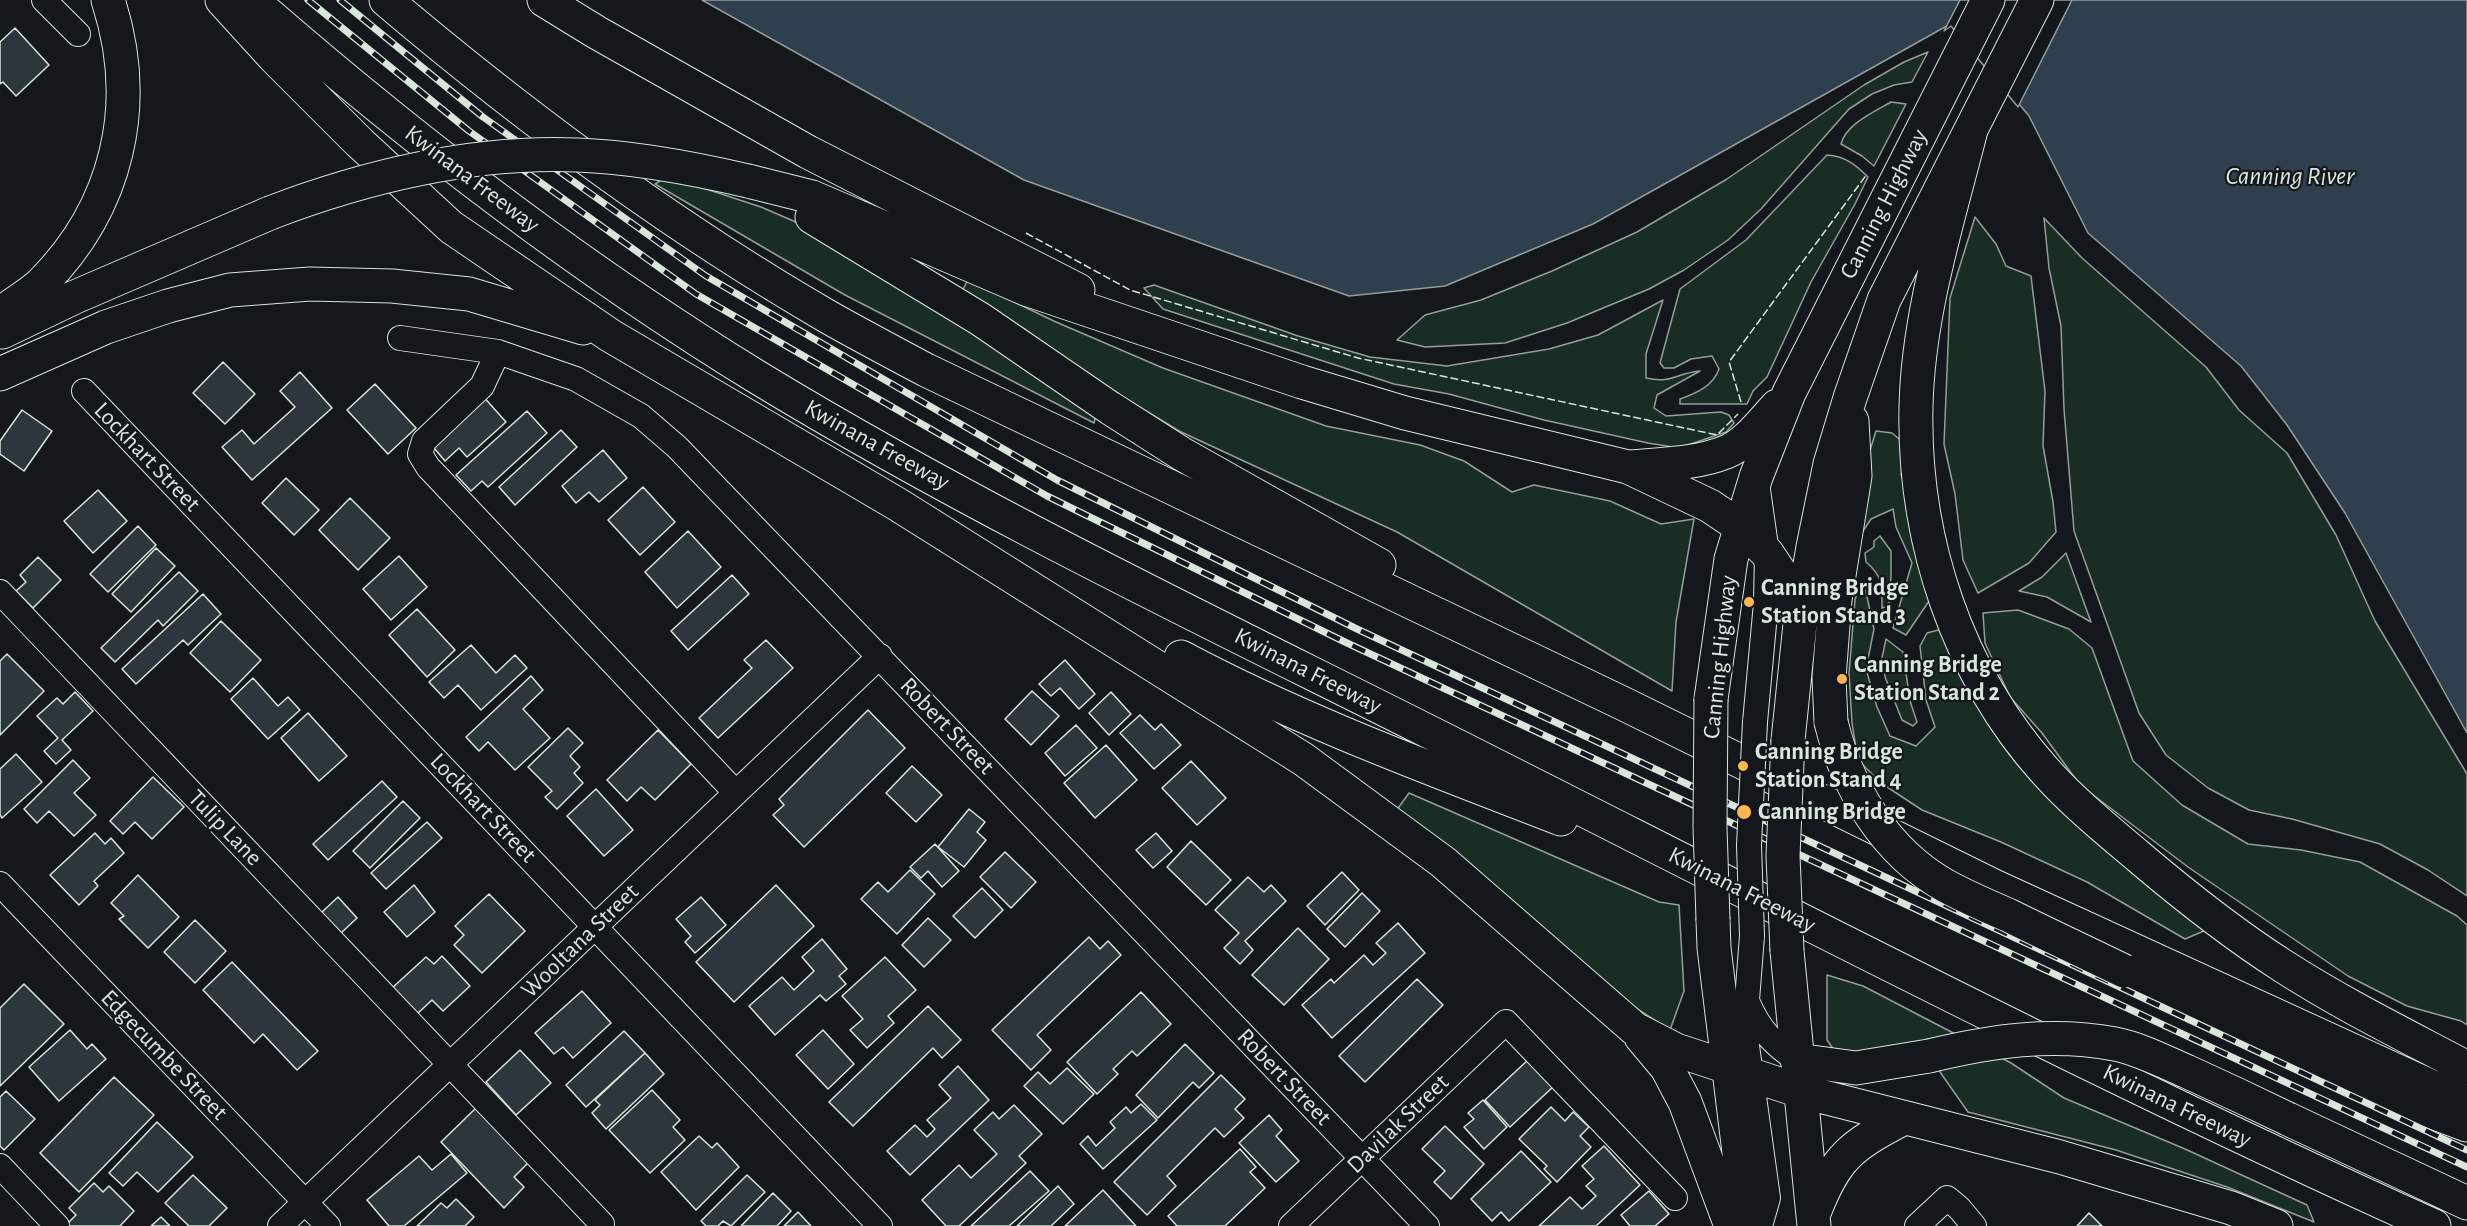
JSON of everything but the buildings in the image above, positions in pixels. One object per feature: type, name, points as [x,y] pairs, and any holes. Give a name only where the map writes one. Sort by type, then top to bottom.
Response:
[{"type":"highway","points":[[0,314],[39,286],[68,255],[94,216],[108,182],[121,121],[124,84],[115,21],[108,0]]},
{"type":"highway","points":[[222,0],[273,56],[360,143],[451,227],[611,336],[897,504],[1253,725],[1330,778],[1443,862],[1635,1029],[1667,1068],[1685,1102],[1731,1226]]},
{"type":"highway","name":"Kwinana Freeway","points":[[252,0],[331,69],[416,138],[556,243],[752,374],[855,435],[1041,535],[1725,883],[2303,1167],[2434,1226]]},
{"type":"highway","points":[[386,0],[485,80],[629,187],[732,256],[830,317],[926,370],[1013,414],[1620,702],[1996,887],[2467,1103]]},
{"type":"highway","points":[[544,0],[808,153],[1011,254],[1164,336]]},
{"type":"highway","name":"Canning Highway","points":[[1748,1226],[1739,1071],[1714,948],[1710,827],[1712,699],[1730,565],[1756,477],[1789,393],[1988,0]]},
{"type":"highway","name":"Canning Highway","points":[[1814,1220],[1787,951],[1783,856],[1788,740],[1800,624],[1830,465],[1850,398],[1884,300],[2037,0]]},
{"type":"highway","points":[[1971,130],[1941,245],[1920,340],[1916,436],[1924,510],[1941,587],[1953,622],[1984,685],[2020,740],[2048,775],[2163,877],[2280,964],[2335,998],[2467,1068]]},
{"type":"highway","points":[[0,333],[75,297],[270,213],[318,195],[379,178],[498,158],[545,155],[613,158],[700,170],[812,197],[1026,289],[1302,382],[1405,413],[1628,467],[1710,506],[1741,526],[1767,553],[1789,586],[1800,624]]},
{"type":"highway","points":[[748,181],[848,237],[935,290],[1182,454],[1620,702]]},
{"type":"highway","points":[[0,374],[76,339],[168,306],[230,290],[310,284],[392,286],[469,294],[611,336]]},
{"type":"highway","points":[[1628,467],[1689,461],[1726,452],[1743,441],[1789,393]]},
{"type":"highway","points":[[1850,398],[1855,476],[1835,600],[1829,678],[1831,722],[1842,761],[1871,817],[1905,855],[1945,885],[2408,1103],[2467,1125]]},
{"type":"highway","points":[[897,504],[1230,683],[1327,728],[1725,883]]},
{"type":"highway","points":[[1635,1029],[1661,1044],[1739,1071],[1799,1075],[1856,1068],[2019,1039],[2053,1037],[2116,1044],[2159,1059],[2467,1203]]},
{"type":"highway","points":[[1799,1075],[1905,1118],[2080,1162],[2231,1208],[2276,1226]]},
{"type":"highway","points":[[1814,1220],[1827,1180],[1843,1158],[1869,1137],[1905,1118]]},
{"type":"street","points":[[44,0],[78,34]]},
{"type":"street","name":"Robert Street","points":[[400,338],[498,352],[576,379],[641,416],[677,447],[1427,1226]]},
{"type":"street","points":[[498,352],[482,386],[424,441],[420,454],[428,467],[736,792]]},
{"type":"street","name":"Lockhart Street","points":[[84,391],[880,1226]]},
{"type":"street","points":[[1756,477],[1767,553],[1766,603],[1755,722],[1749,845],[1752,936],[1747,1000],[1747,1046],[1739,1071],[1768,1198],[1761,1226]]},
{"type":"street","name":"Tulip Lane","points":[[0,592],[602,1224]]},
{"type":"street","name":"Wooltana Street","points":[[280,1226],[880,656]]},
{"type":"street","name":"Edgecumbe Street","points":[[0,884],[327,1226]]},
{"type":"street","points":[[1747,1000],[1761,1029],[1799,1075]]},
{"type":"street","name":"Davilak Street","points":[[1291,1226],[1506,1022],[1675,1198]]},
{"type":"street","points":[[0,1166],[57,1226]]},
{"type":"street","points":[[1917,1226],[1947,1198],[1974,1226]]},
{"type":"green space","points":[[1928,52],[1912,82],[1894,85],[1872,94],[1849,109],[1761,209],[1728,240],[1684,270],[1649,289],[1567,323],[1505,343],[1425,347],[1397,340],[1425,315],[1481,300],[1637,232],[1727,179],[1864,85],[1904,62]]},
{"type":"green space","points":[[1891,102],[1906,104],[1874,166],[1841,144],[1849,130],[1869,114]]},
{"type":"green space","points":[[1827,155],[1850,162],[1868,177],[1811,282],[1767,377],[1753,391],[1747,404],[1680,404],[1680,399],[1709,384],[1719,369],[1712,356],[1691,359],[1674,368],[1664,368],[1660,363],[1680,289],[1746,240]]},
{"type":"green space","points":[[663,179],[700,187],[761,207],[826,235],[1097,410],[1094,423],[845,295],[655,184]]},
{"type":"green space","points":[[1975,217],[1996,244],[2006,266],[2031,276],[2045,391],[2043,446],[2056,532],[2029,563],[1978,593],[1963,560],[1955,494],[1944,444],[1950,298]]},
{"type":"green space","points":[[2044,218],[2082,258],[2206,367],[2239,410],[2287,453],[2336,535],[2375,621],[2467,774],[2467,896],[2428,870],[2380,844],[2292,819],[2249,810],[2208,788],[2166,755],[2139,713],[2074,531],[2064,409],[2061,326],[2049,268]]},
{"type":"green space","points":[[968,280],[1056,322],[1163,368],[1326,426],[1420,445],[1464,461],[1512,492],[1534,485],[1610,501],[1661,524],[1694,519],[1676,622],[1672,691],[1397,532],[1179,431],[1084,373],[1026,330],[962,291]]},
{"type":"green space","points":[[1154,285],[1298,336],[1370,357],[1447,366],[1549,349],[1598,335],[1663,300],[1646,354],[1646,378],[1662,380],[1700,371],[1657,395],[1654,408],[1666,416],[1721,412],[1729,415],[1734,423],[1726,432],[1679,448],[1544,420],[1449,394],[1394,384],[1163,309],[1144,288]]},
{"type":"green space","points":[[1876,431],[1892,433],[1904,443],[1905,460],[1901,474],[1908,495],[1919,563],[1929,601],[1906,635],[1893,628],[1912,563],[1896,527],[1893,509],[1871,519],[1851,549],[1867,460]]},
{"type":"green space","points":[[1880,536],[1891,551],[1889,606],[1882,608],[1879,577],[1866,562],[1865,553],[1874,547],[1874,541]]},
{"type":"green space","points":[[2066,553],[2091,622],[2047,597],[2019,591],[2042,577]]},
{"type":"green space","points":[[1860,582],[1866,592],[1874,629],[1866,669],[1877,707],[1890,736],[1916,746],[1935,727],[1926,700],[1920,646],[1927,633],[1942,629],[1989,725],[2030,779],[2102,848],[2206,930],[2185,939],[2087,882],[2001,842],[1922,810],[1881,783],[1858,760],[1852,723],[1849,673],[1855,600]]},
{"type":"green space","points":[[2018,610],[2069,629],[2092,648],[2133,761],[2182,805],[2248,844],[2301,850],[2360,862],[2457,916],[2467,925],[2467,1025],[2461,1021],[2407,1006],[2348,976],[2188,867],[2080,785],[2042,733],[2010,697],[1985,643],[1983,613]]},
{"type":"green space","points":[[1886,639],[1903,652],[1910,701],[1917,722],[1913,726],[1902,720],[1885,677],[1882,658]]},
{"type":"green space","points":[[1409,793],[1659,902],[1679,905],[1684,991],[1670,1030],[1631,1005],[1396,811]]},
{"type":"green space","points":[[1827,975],[1863,986],[2011,1063],[2064,1098],[2185,1149],[2307,1205],[2314,1222],[2227,1187],[2116,1150],[1968,1112],[1940,1072],[1933,1038],[1889,1051],[1836,1053],[1827,1040]]},
{"type":"water","name":"Canning River","points":[[702,0],[2467,0],[2467,733],[2345,513],[2287,425],[2241,366],[2088,233],[2029,116],[1952,23],[1593,224],[1445,286],[1349,296],[1024,180]]},
{"type":"pier","points":[[1960,0],[2072,0],[2018,107],[1951,26],[1944,31]]},
{"type":"railway","points":[[308,0],[469,131],[696,294],[1047,496],[1347,643],[2467,1167]]},
{"type":"railway","points":[[340,0],[483,117],[706,276],[1057,480],[1357,629],[2467,1150]]},
{"type":"fence","points":[[1741,402],[1729,362],[1867,174]]},
{"type":"fence","points":[[1026,233],[1130,290],[1358,358],[1717,435],[1738,414]]},
{"type":"place","name":"Canning Bridge Station Stand 3","points":[[1749,602]]},
{"type":"place","name":"Canning Bridge Station Stand 2","points":[[1842,679]]},
{"type":"place","name":"Canning Bridge Station Stand 4","points":[[1743,766]]},
{"type":"place","name":"Canning Bridge","points":[[1744,812]]}]
